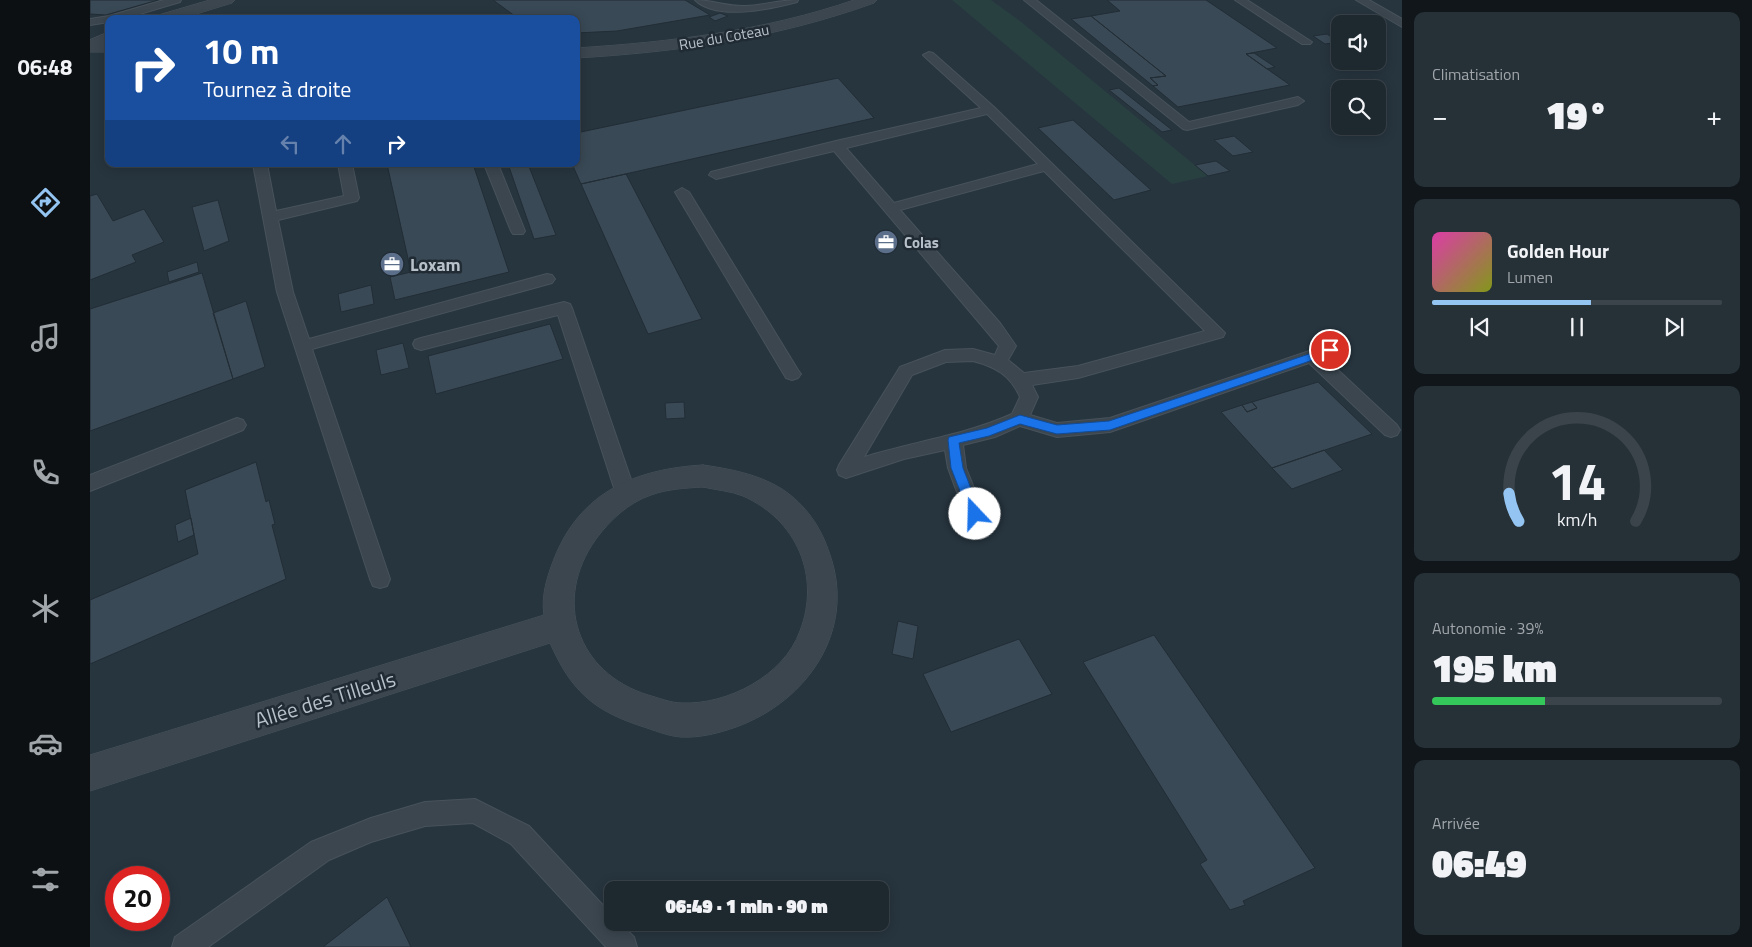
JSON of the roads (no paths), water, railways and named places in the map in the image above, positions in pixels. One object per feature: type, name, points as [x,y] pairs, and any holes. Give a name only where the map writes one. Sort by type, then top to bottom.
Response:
[{"type":"street","points":[[176,15],[227,0]]},
{"type":"street","name":"Rue du Coteau","points":[[580,53],[657,47],[738,36],[816,18],[869,0]]},
{"type":"street","points":[[90,46],[105,39]]},
{"type":"street","points":[[90,46],[105,47]]},
{"type":"street","points":[[703,476],[738,483],[754,488],[776,500],[792,514],[807,532],[818,556],[825,590],[821,623],[810,649],[791,676],[768,695],[741,709],[711,717],[681,720],[638,711],[610,698],[588,678],[568,649],[560,625],[558,598],[561,575],[569,552],[582,531],[602,511],[626,494],[650,484],[676,478],[703,476]]},
{"type":"street","name":"Allée des Tilleuls","points":[[90,773],[560,625]]},
{"type":"lane","points":[[124,15],[176,0]]},
{"type":"lane","points":[[700,0],[721,8],[736,10],[764,7],[793,0]]},
{"type":"lane","points":[[1029,0],[1187,126],[1298,101]]},
{"type":"lane","points":[[1240,0],[1306,42]]},
{"type":"lane","points":[[1361,0],[1402,24]]},
{"type":"lane","points":[[90,22],[105,20]]},
{"type":"lane","points":[[929,56],[990,110],[1217,333],[1078,372],[1022,380]]},
{"type":"lane","points":[[716,175],[990,110]]},
{"type":"lane","points":[[836,146],[994,327],[1008,346],[999,362]]},
{"type":"lane","points":[[892,208],[1047,166]]},
{"type":"lane","points":[[261,167],[285,292],[380,579]]},
{"type":"lane","points":[[271,217],[352,198],[346,176],[346,167]]},
{"type":"lane","points":[[492,167],[518,231]]},
{"type":"lane","points":[[682,192],[792,374]]},
{"type":"lane","points":[[303,346],[547,279]]},
{"type":"lane","points":[[421,344],[564,308],[626,494]]},
{"type":"lane","points":[[1020,419],[1029,397],[1022,380],[999,362],[973,355],[945,356],[906,370],[846,470],[953,440],[989,432],[1020,419],[1057,430],[1110,425],[1330,350]]},
{"type":"lane","points":[[1312,356],[1391,430]]},
{"type":"lane","points":[[90,483],[237,425]]},
{"type":"lane","points":[[953,440],[957,468],[981,530]]},
{"type":"lane","points":[[184,947],[320,851],[371,830],[425,814],[475,811],[520,835],[624,947]]},
{"type":"place","name":"Colas","points":[[886,242]]},
{"type":"place","name":"Loxam","points":[[392,264]]}]
